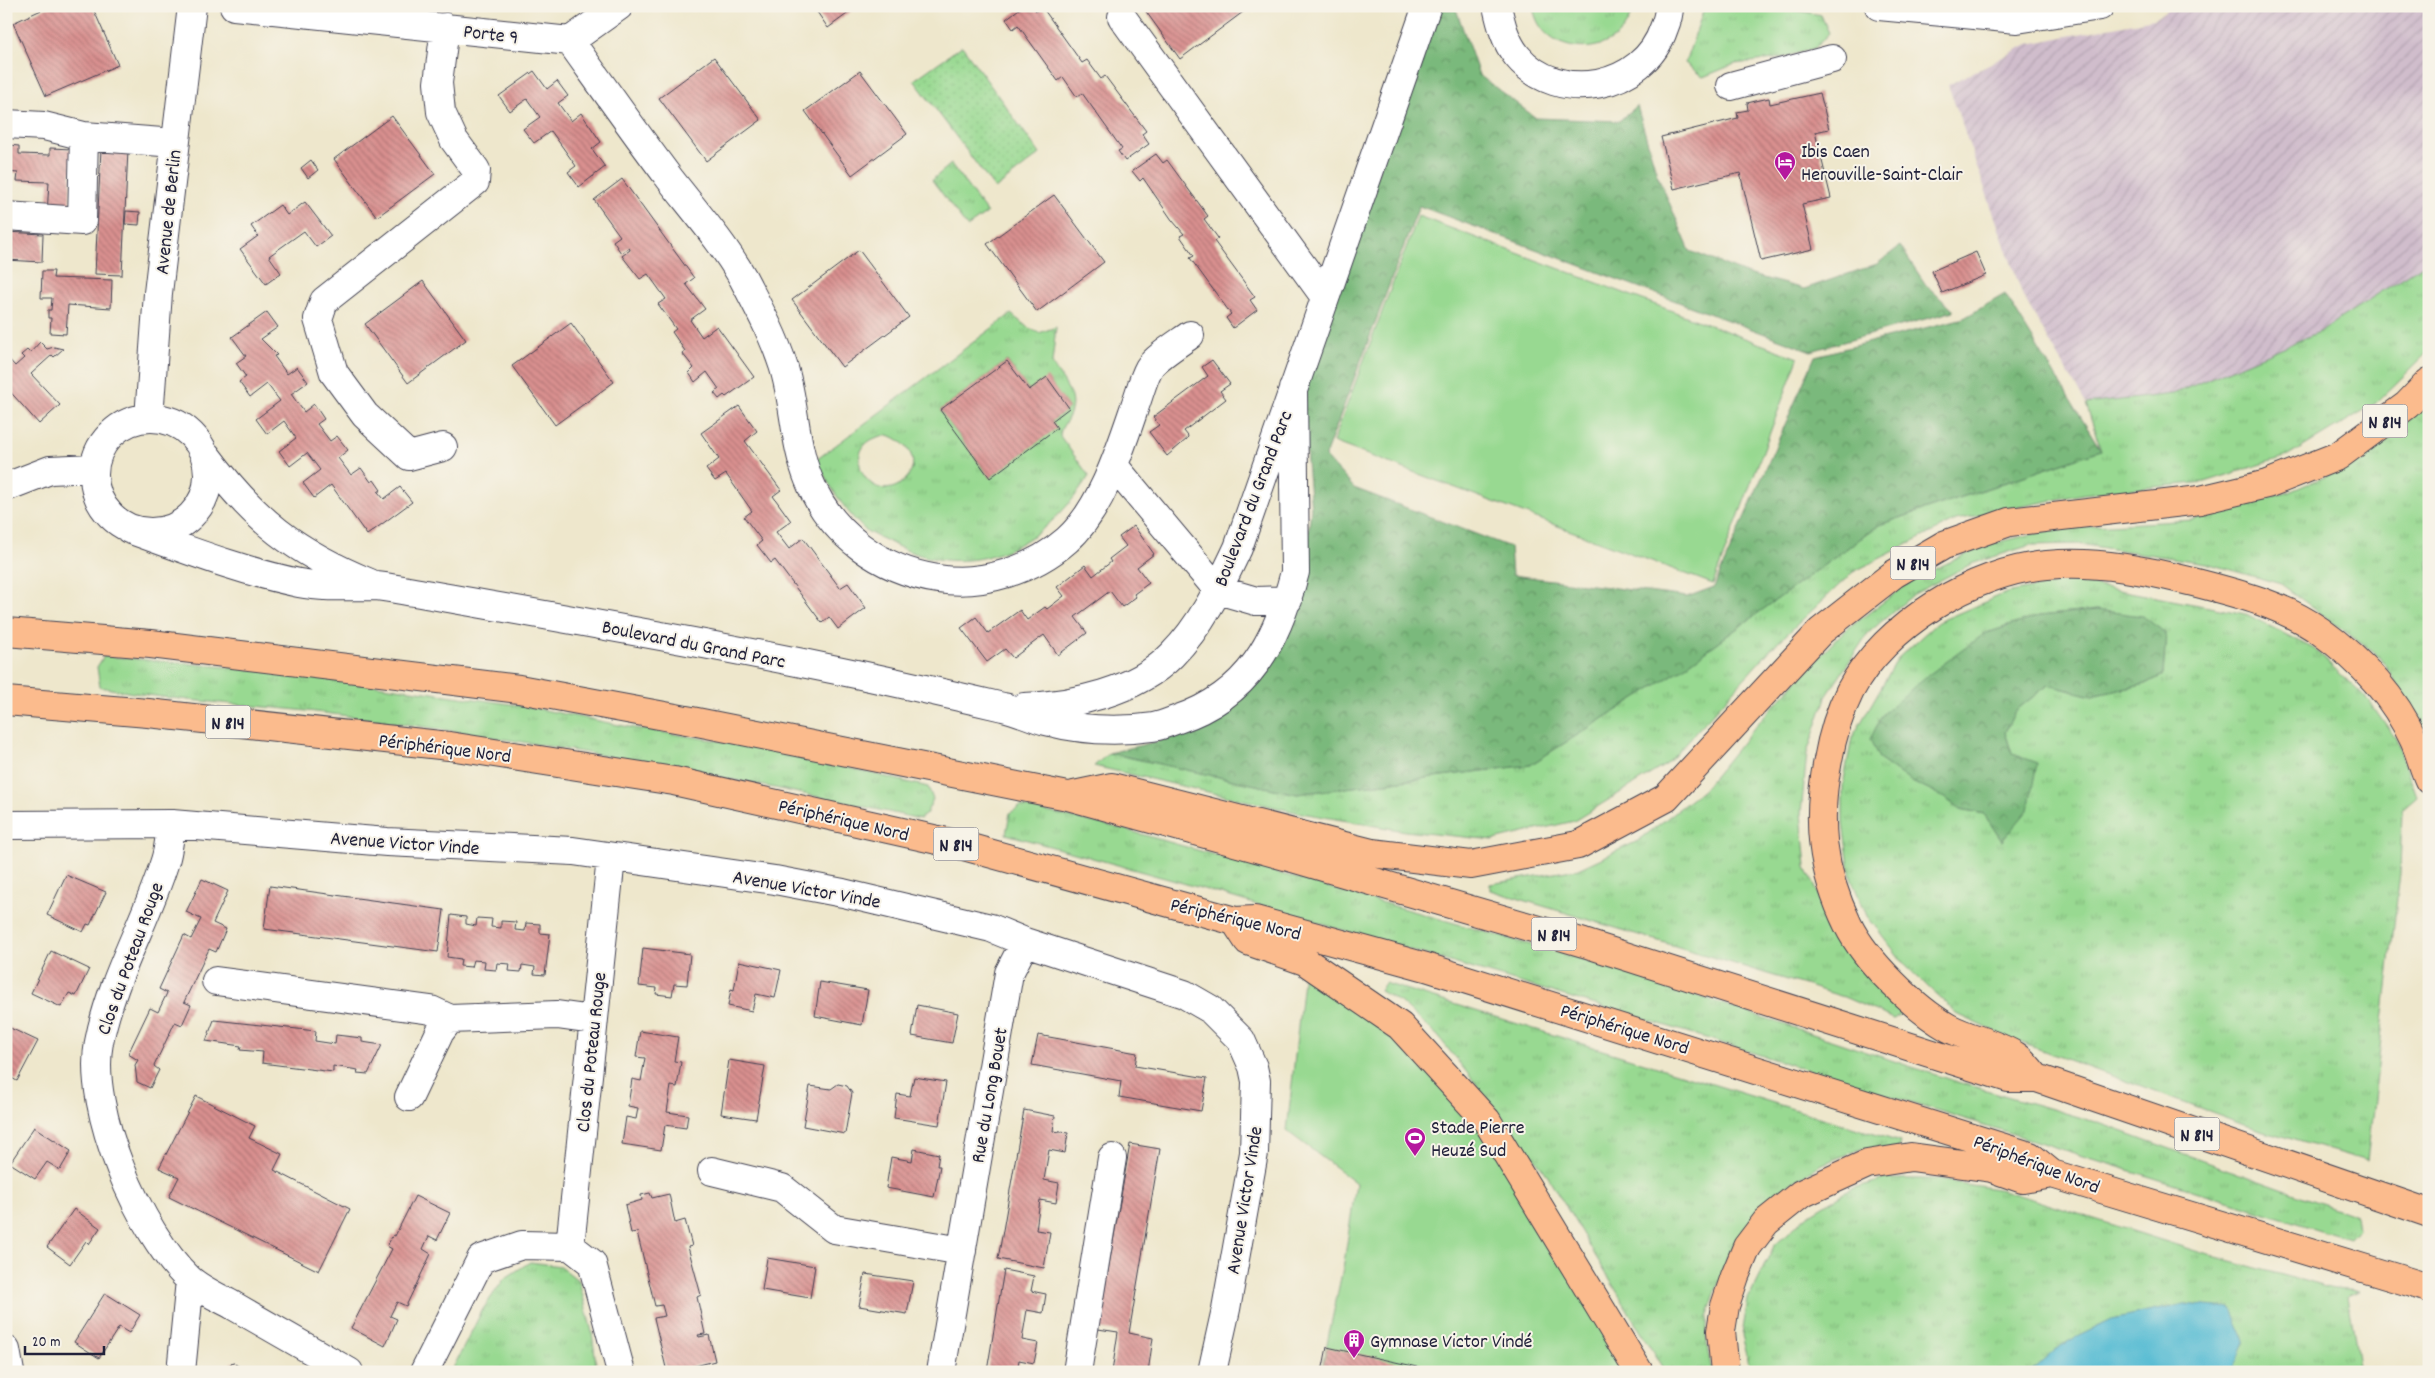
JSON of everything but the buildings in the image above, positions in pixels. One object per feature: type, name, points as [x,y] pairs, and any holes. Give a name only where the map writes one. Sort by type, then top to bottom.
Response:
[{"type":"highway","name":"N 814","points":[[1068,796],[1112,788],[1372,853],[1471,865],[1578,845],[1666,798],[1821,631],[1894,574],[1944,545],[2009,522],[2200,500],[2267,484],[2338,456],[2406,405],[2429,382]]},
{"type":"highway","name":"N 814","points":[[2037,1078],[2017,1057],[1948,1027],[1908,998],[1877,965],[1849,927],[1831,883],[1822,838],[1821,795],[1831,744],[1854,684],[1883,648],[1914,620],[1963,588],[1990,576],[2049,564],[2114,566],[2171,576],[2257,599],[2288,612],[2319,630],[2376,681],[2400,714],[2414,740],[2429,780]]},
{"type":"highway","name":"N 814","points":[[6,632],[151,644],[519,689],[697,722],[1068,796],[1296,859],[1584,943],[2008,1078],[2037,1078],[2429,1214]]},
{"type":"highway","name":"Périphérique Nord","points":[[6,701],[148,713],[449,746],[674,781],[960,845],[1235,921],[1255,920],[1426,967],[2030,1156],[2052,1174],[2429,1288]]},
{"type":"highway","points":[[1235,921],[1248,941],[1305,961],[1400,1026],[1487,1121],[1639,1372]]},
{"type":"highway","name":"N 814","points":[[1725,1372],[1722,1331],[1725,1306],[1735,1276],[1747,1248],[1766,1222],[1801,1194],[1867,1164],[1911,1157],[1992,1168],[2023,1179],[2052,1174]]},
{"type":"street","name":"Avenue de Berlin","points":[[149,418],[158,293],[192,6]]},
{"type":"street","name":"Porte 9","points":[[234,6],[570,41]]},
{"type":"street","points":[[619,6],[570,41],[735,265],[766,319],[784,368],[808,479],[824,512],[856,544],[877,559],[899,570],[921,576],[966,581],[1012,572],[1066,541],[1083,522],[1114,466],[1150,366],[1190,335]]},
{"type":"street","name":"Boulevard du Grand Parc","points":[[1007,708],[1075,702],[1110,692],[1146,675],[1172,656],[1196,626],[1218,590],[1238,548],[1427,6]]},
{"type":"street","points":[[1497,6],[1503,32],[1518,56],[1539,74],[1565,84],[1593,86],[1620,78],[1643,62],[1660,40],[1670,13],[1669,6]]},
{"type":"street","points":[[1879,6],[2017,18],[2100,6]]},
{"type":"street","points":[[1122,17],[1325,297]]},
{"type":"street","points":[[443,447],[409,456],[365,415],[334,373],[318,318],[324,301],[476,182],[476,170],[454,140],[440,112],[438,83],[445,28]]},
{"type":"street","points":[[1731,86],[1832,59]]},
{"type":"street","points":[[6,124],[44,126],[84,136],[175,144]]},
{"type":"street","points":[[6,216],[82,221],[84,136]]},
{"type":"street","name":"Boulevard du Grand Parc","points":[[129,529],[208,558],[299,583],[334,587],[379,586],[814,665],[1007,708],[1046,721],[1082,728],[1115,730],[1156,727],[1194,714],[1214,704],[1232,691],[1253,666],[1275,631],[1288,600],[1295,572],[1296,544],[1293,389]]},
{"type":"street","points":[[149,418],[178,424],[189,432],[204,453],[208,465],[208,483],[203,501],[196,511],[177,527],[153,533],[129,529],[110,515],[102,505],[94,482],[94,468],[97,455],[112,433],[136,420],[149,418]]},
{"type":"street","name":"Boulevard du Grand Parc","points":[[204,453],[237,495],[274,530],[337,569],[379,586]]},
{"type":"street","points":[[1114,466],[1218,590],[1256,601],[1288,600]]},
{"type":"street","points":[[6,487],[50,470],[94,468]]},
{"type":"street","name":"Avenue Victor Vinde","points":[[6,825],[172,824],[388,842],[573,851],[611,858],[775,880],[843,893],[991,928],[1025,942],[1184,994],[1210,1010],[1227,1024],[1241,1040],[1253,1067],[1256,1099],[1254,1153],[1226,1309],[1212,1372]]},
{"type":"street","name":"Clos du Poteau Rouge","points":[[172,824],[165,860],[116,983],[99,1042],[96,1073],[100,1102],[119,1163],[159,1245],[190,1280],[349,1372]]},
{"type":"street","name":"Clos du Poteau Rouge","points":[[570,1246],[611,858]]},
{"type":"street","name":"Rue du Long Bouet","points":[[941,1372],[1009,973],[1025,942]]},
{"type":"street","points":[[216,981],[431,1010],[450,1019],[558,1014],[593,1020]]},
{"type":"street","points":[[409,1097],[440,1032],[450,1019]]},
{"type":"street","points":[[1077,1372],[1112,1158]]},
{"type":"street","points":[[712,1170],[782,1188],[834,1229],[962,1251]]},
{"type":"street","points":[[424,1372],[481,1259],[522,1245],[570,1246],[592,1263],[621,1372]]},
{"type":"street","points":[[181,1372],[190,1280]]},
{"type":"street","points":[[6,1350],[10,1372]]},
{"type":"shaded area","points":[[2172,6],[2429,6],[2429,261],[2319,332],[2173,394],[2086,404],[2023,296],[1948,85],[2028,44],[2154,19]]},
{"type":"green space","points":[[1533,6],[1632,6],[1627,24],[1615,37],[1600,45],[1583,48],[1566,45],[1551,37],[1539,24]]},
{"type":"green space","points":[[1705,6],[1774,6],[1821,15],[1829,33],[1815,48],[1781,58],[1735,64],[1703,77],[1685,63]]},
{"type":"green space","points":[[1436,9],[1456,9],[1479,75],[1536,118],[1619,121],[1637,106],[1657,174],[1690,251],[1748,274],[1804,289],[1877,264],[1900,246],[1926,285],[1954,311],[1811,351],[1419,206],[1325,456],[1354,488],[1510,547],[1512,575],[1687,597],[1714,587],[1815,356],[1964,318],[2005,294],[2101,450],[1879,525],[1680,670],[1530,765],[1297,794],[1109,753],[1187,734],[1248,687],[1300,610],[1311,509],[1303,414],[1310,362]]},
{"type":"green space","points":[[962,46],[1040,154],[995,189],[914,80]]},
{"type":"green space","points":[[951,164],[987,213],[967,227],[932,180]]},
{"type":"green space","points":[[1418,216],[1798,358],[1713,584],[1333,442]]},
{"type":"green space","points":[[2429,261],[2429,351],[2376,403],[2288,456],[2205,482],[2083,494],[1956,520],[1853,572],[1772,648],[1667,764],[1574,821],[1494,840],[1405,831],[1296,812],[1094,766],[1109,753],[1297,794],[1530,765],[1680,670],[1879,525],[2101,450],[2086,404],[2173,394],[2319,332]]},
{"type":"green space","points":[[1011,314],[1027,327],[1039,333],[1056,327],[1052,363],[1068,389],[1072,403],[1060,436],[1089,476],[1071,501],[1050,522],[1028,539],[1003,552],[976,559],[949,560],[920,555],[871,534],[864,529],[842,503],[816,460]],"holes":[[[1007,361],[1029,390],[1047,378],[1069,408],[1052,421],[1056,428],[990,478],[940,410]],[[888,435],[906,447],[910,453],[913,466],[906,479],[893,488],[880,488],[870,482],[862,473],[859,461],[862,449],[871,440]]]},
{"type":"green space","points":[[2429,399],[2429,750],[2401,690],[2380,657],[2281,584],[2206,563],[2079,544],[2031,545],[1971,564],[1914,594],[1868,633],[1826,697],[1807,753],[1801,813],[1806,867],[1840,941],[1902,1012],[1894,1019],[1844,997],[1490,890],[1490,884],[1578,869],[1638,841],[1703,790],[1763,717],[1842,633],[1914,579],[1986,545],[2059,528],[2193,520],[2289,492],[2347,467],[2408,421]]},
{"type":"green space","points":[[2071,581],[2246,614],[2314,649],[2370,702],[2396,739],[2417,797],[2402,810],[2400,873],[2367,1161],[2244,1125],[2009,1038],[1957,1014],[1906,966],[1867,916],[1851,878],[1843,824],[1843,785],[1852,738],[1898,658],[1938,622],[2006,593]],"holes":[[[2097,610],[2166,633],[2163,675],[2146,684],[2092,696],[2048,685],[2015,711],[2005,732],[2012,754],[2002,841],[1984,814],[1960,809],[1943,797],[1910,781],[1879,759],[1984,634],[2039,616]]]},
{"type":"green space","points":[[2097,610],[2142,616],[2166,633],[2163,675],[2146,684],[2092,696],[2048,685],[2015,711],[2005,732],[2012,754],[2037,763],[2028,810],[2002,841],[1984,814],[1961,809],[1943,797],[1910,781],[1879,759],[1870,739],[1883,714],[1923,679],[1984,634],[2039,616]]},
{"type":"green space","points":[[104,656],[290,673],[524,706],[634,728],[765,748],[928,787],[933,799],[926,814],[920,819],[704,774],[486,736],[310,711],[160,697],[100,687],[97,667]]},
{"type":"green space","points":[[1021,806],[1123,829],[1623,971],[1948,1079],[2096,1122],[2356,1216],[2358,1229],[2349,1239],[1677,1029],[1197,887],[1006,834],[1010,813]]},
{"type":"green space","name":"Stade Pierre Heuzé Sud","points":[[1305,961],[1400,1026],[1487,1121],[1639,1372],[1321,1372],[1344,1263],[1356,1183],[1287,1131]]},
{"type":"green space","points":[[1385,983],[1900,1142],[1898,1149],[1861,1149],[1820,1165],[1771,1196],[1728,1255],[1707,1317],[1707,1346],[1712,1372],[1665,1372],[1544,1170],[1438,1036],[1400,1002],[1380,991]]},
{"type":"green space","points":[[1886,1179],[1934,1179],[2003,1190],[2208,1255],[2334,1289],[2360,1291],[2348,1296],[2360,1372],[1751,1372],[1742,1335],[1748,1299],[1774,1246],[1808,1215],[1851,1189]]},
{"type":"green space","points":[[530,1262],[560,1266],[579,1281],[592,1332],[597,1372],[451,1372],[483,1309],[504,1279]]},
{"type":"water","points":[[2183,1304],[2230,1308],[2245,1341],[2231,1372],[2031,1372],[2062,1344],[2112,1320]]},
{"type":"place","name":"Ibis Caen Herouville-Saint-Clair","points":[[1785,181]]},
{"type":"place","name":"Stade Pierre Heuzé Sud","points":[[1415,1157]]},
{"type":"place","name":"Gymnase Victor Vindé","points":[[1354,1359]]}]
